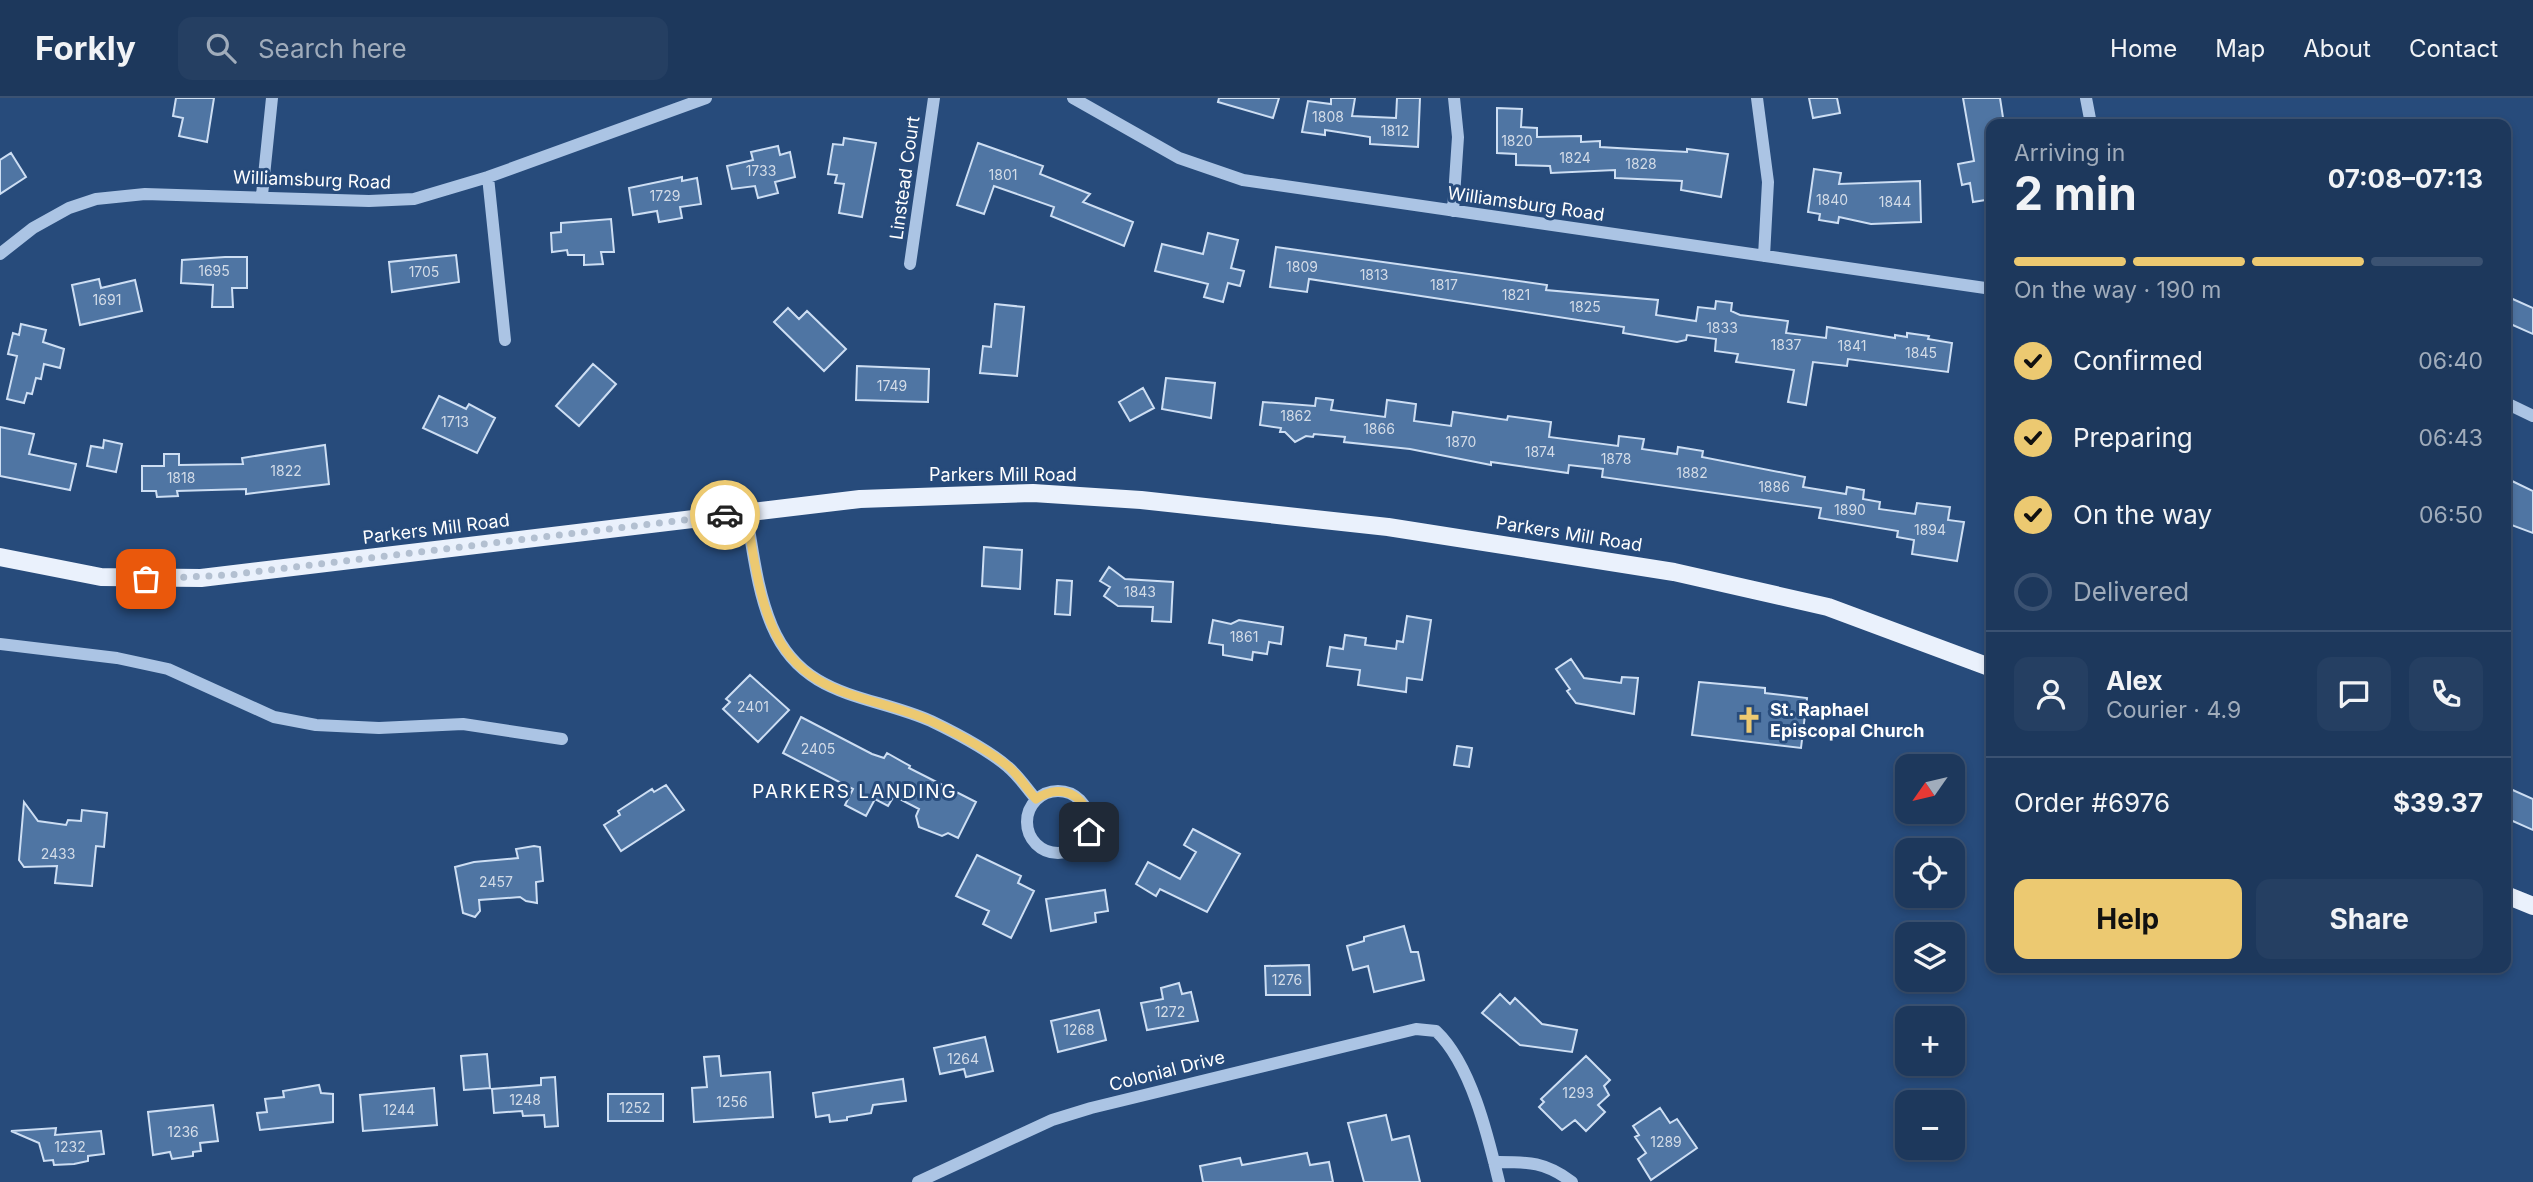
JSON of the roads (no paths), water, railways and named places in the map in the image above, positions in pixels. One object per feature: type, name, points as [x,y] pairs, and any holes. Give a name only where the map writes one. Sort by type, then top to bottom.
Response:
[{"type":"main road","name":"Parkers Mill Road","points":[[0,557],[101,577],[190,578],[860,499],[968,493],[1033,493],[1155,502],[1388,527],[1674,572],[1763,590],[1867,620],[1986,666]]},
{"type":"main road","points":[[2511,897],[2533,906]]},
{"type":"street","points":[[261,195],[272,98]]},
{"type":"street","name":"Williamsburg Road","points":[[0,254],[33,228],[69,208],[96,199],[145,194],[261,195],[369,201],[414,199],[488,177],[706,98]]},
{"type":"street","name":"Linstead Court","points":[[910,264],[934,98]]},
{"type":"street","name":"Williamsburg Road","points":[[1073,98],[1147,142],[1209,170],[1284,188],[1986,288]]},
{"type":"street","points":[[1454,98],[1458,137],[1454,211]]},
{"type":"street","points":[[1757,98],[1768,182],[1764,256]]},
{"type":"street","points":[[2086,98],[2090,119]]},
{"type":"street","points":[[488,177],[505,340]]},
{"type":"street","points":[[2511,405],[2533,415]]},
{"type":"street","points":[[746,512],[760,586],[772,627],[804,669],[841,693],[906,711],[959,736],[1009,767],[1036,799]]},
{"type":"street","points":[[0,644],[117,658],[168,669],[274,716],[316,726],[379,728],[463,724],[562,739]]},
{"type":"street","points":[[1055,791],[1075,795],[1088,811],[1089,832],[1084,841],[1067,853],[1056,854],[1037,846],[1031,838],[1027,818],[1036,799],[1055,791]]},
{"type":"street","name":"Colonial Drive","points":[[919,1182],[1041,1124],[1091,1108],[1416,1029],[1436,1031],[1454,1051],[1469,1085],[1494,1162]]},
{"type":"street","points":[[1499,1182],[1494,1162],[1532,1163],[1552,1167],[1572,1182]]},
{"type":"place","name":"St. Raphael Episcopal Church","points":[[1749,720]]},
{"type":"district","name":"PARKERS LANDING","points":[[855,791]]}]
